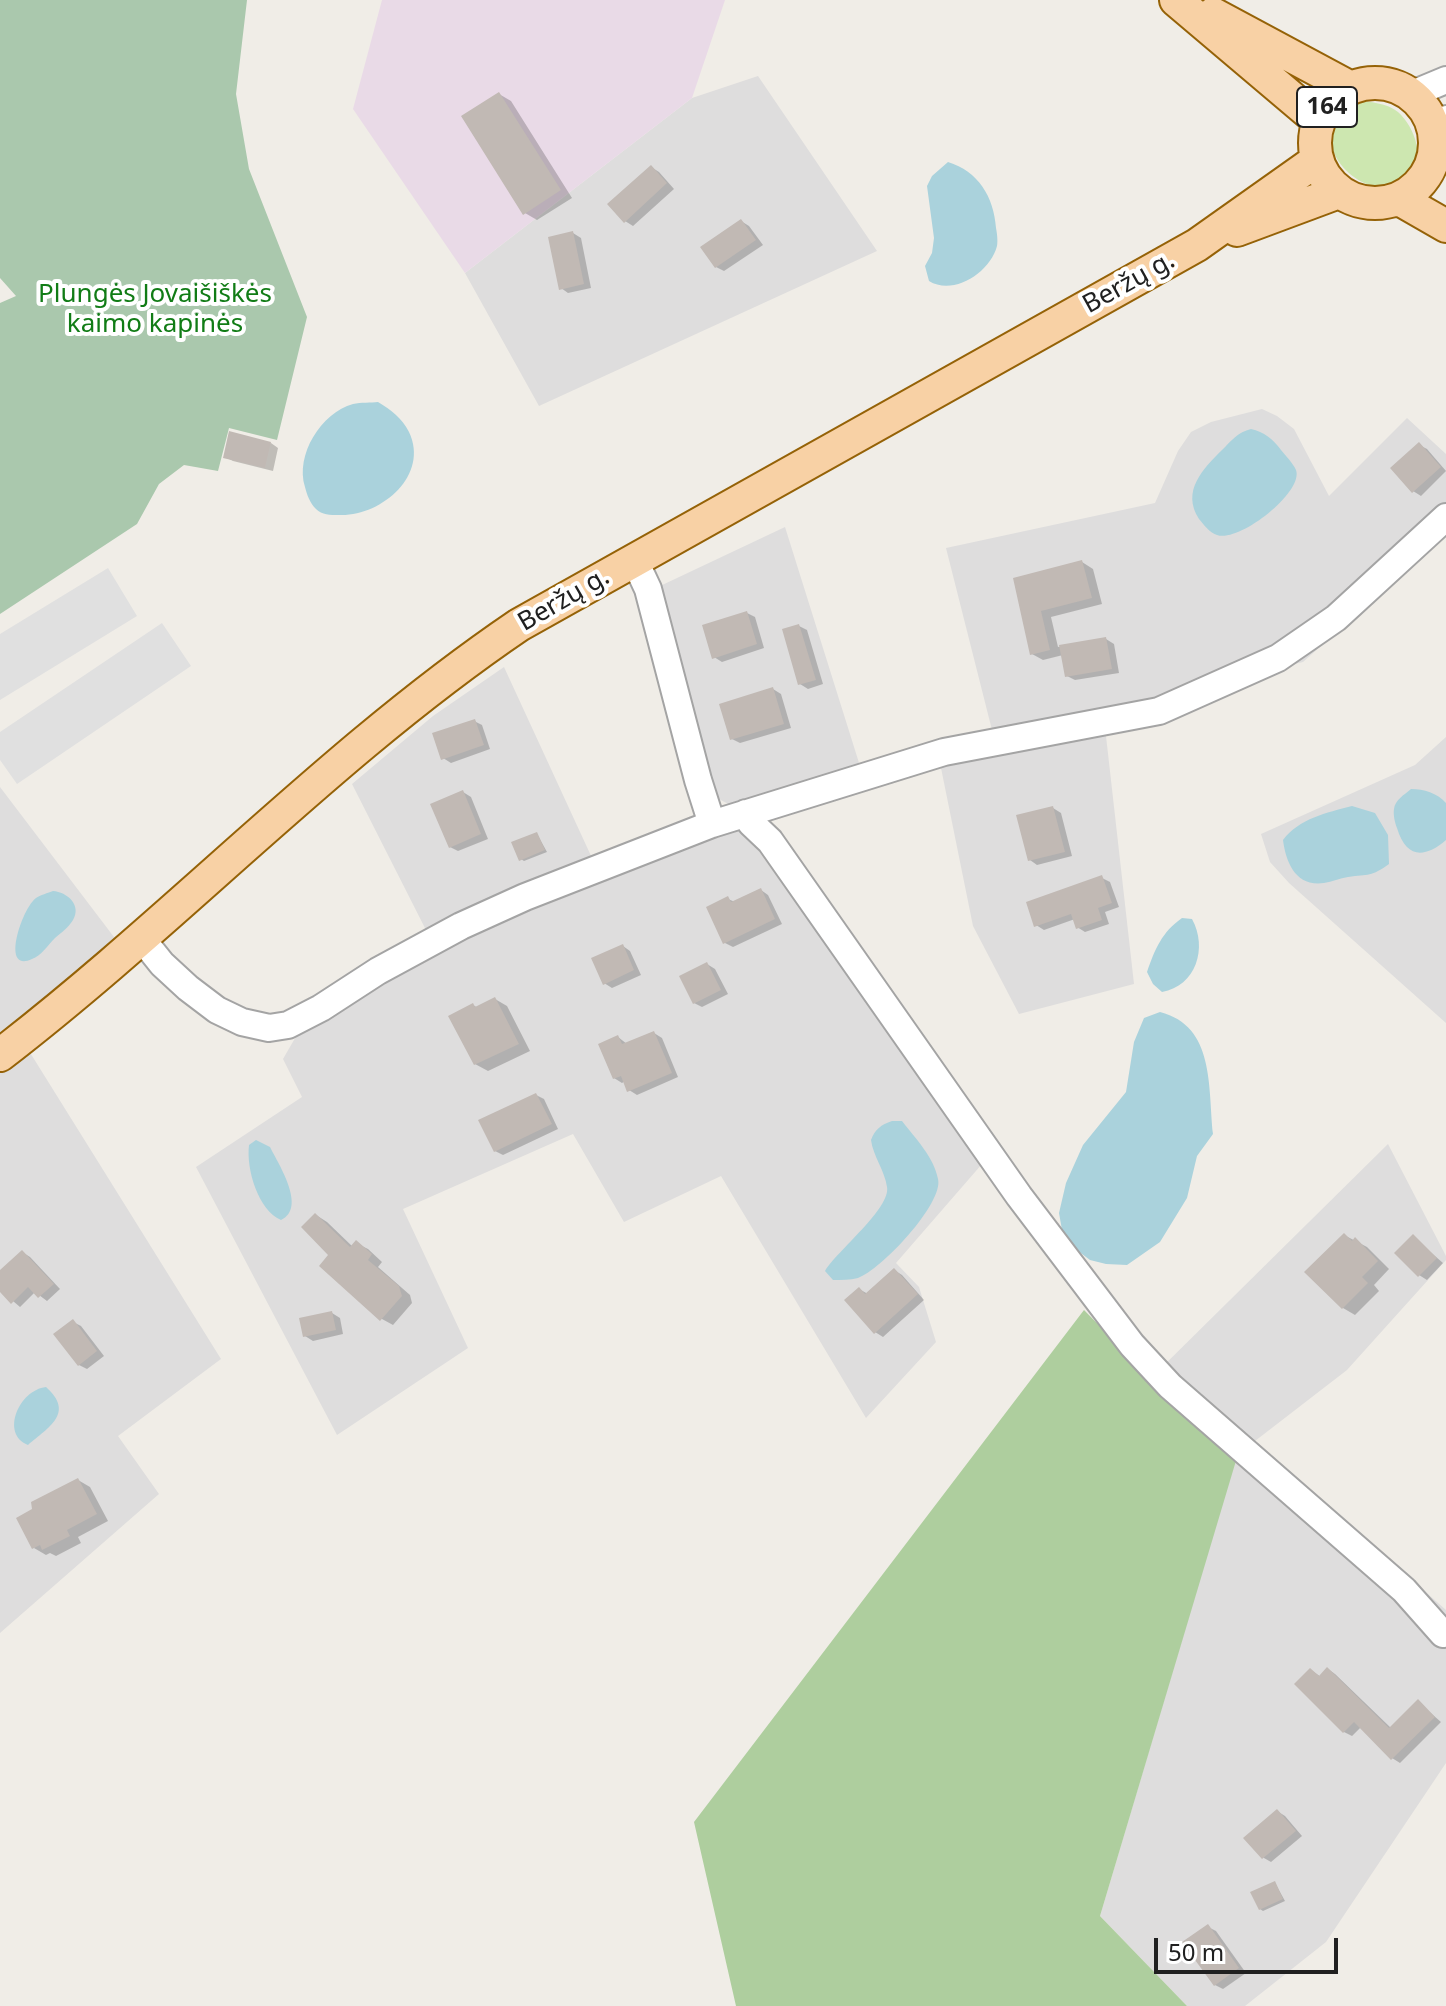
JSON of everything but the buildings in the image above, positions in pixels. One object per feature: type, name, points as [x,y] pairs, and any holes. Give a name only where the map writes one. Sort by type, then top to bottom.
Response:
[{"type":"main road","name":"164","points":[[1176,0],[1319,121]]},
{"type":"main road","name":"164","points":[[1187,0],[1351,88]]},
{"type":"main road","name":"164","points":[[1339,192],[1325,177],[1317,160],[1315,140],[1319,121],[1338,96],[1351,88],[1371,83],[1392,85],[1410,95]]},
{"type":"main road","points":[[1197,245],[1339,192],[1358,201],[1379,204],[1399,199],[1438,174],[1435,147],[1439,123],[1410,95]]},
{"type":"main road","points":[[1197,245],[1317,160]]},
{"type":"main road","points":[[1399,199],[1446,226]]},
{"type":"main road","name":"Beržų g.","points":[[0,1055],[142,939],[405,708],[467,660],[519,625],[634,559],[1197,245]]},
{"type":"street","points":[[1410,95],[1446,80]]},
{"type":"street","points":[[142,939],[179,980],[217,1010],[242,1022],[269,1028],[288,1025],[461,926],[525,897],[712,824],[944,752],[1159,711],[1278,658],[1302,642],[1336,618],[1446,517]]},
{"type":"street","points":[[634,559],[648,589],[712,824]]},
{"type":"street","points":[[746,813],[751,823],[770,841],[1019,1196],[1132,1345],[1170,1386],[1404,1590],[1443,1634]]},
{"type":"shaded area","points":[[382,0],[725,0],[692,98],[465,273],[353,109]]},
{"type":"shaded area","points":[[758,76],[877,251],[539,406],[465,273],[692,98]]},
{"type":"shaded area","points":[[1262,409],[1294,429],[1329,496],[1407,418],[1446,454],[1446,535],[1303,662],[1199,687],[1152,702],[992,730],[946,548],[1155,503],[1178,451],[1191,432],[1211,422]]},
{"type":"shaded area","points":[[785,527],[860,766],[736,808],[717,798],[710,787],[658,587]]},
{"type":"shaded area","points":[[108,568],[137,616],[0,700],[0,634]]},
{"type":"shaded area","points":[[162,623],[191,666],[17,784],[0,760],[0,732]]},
{"type":"shaded area","points":[[504,667],[592,858],[427,932],[352,784],[433,716]]},
{"type":"shaded area","points":[[1106,736],[1134,984],[1019,1014],[973,926],[940,763],[1002,749]]},
{"type":"shaded area","points":[[1446,737],[1446,1023],[1289,883],[1270,862],[1261,834],[1415,765]]},
{"type":"shaded area","points":[[0,787],[117,941],[0,1032]]},
{"type":"shaded area","points":[[741,826],[982,1164],[896,1263],[919,1287],[936,1342],[866,1418],[721,1176],[624,1222],[573,1134],[403,1209],[468,1348],[337,1435],[196,1167],[302,1097],[283,1059],[298,1033],[396,975],[532,903]]},
{"type":"shaded area","points":[[29,1051],[221,1359],[118,1436],[159,1494],[0,1633],[0,1073]]},
{"type":"shaded area","points":[[1388,1144],[1446,1260],[1347,1370],[1255,1441],[1446,1610],[1446,1763],[1326,1942],[1245,2006],[1187,2006],[1100,1916],[1237,1454],[1151,1378]]},
{"type":"green space","name":"Plungės Jovaišiškės kaimo kapinės","points":[[0,0],[247,0],[236,94],[249,169],[307,317],[277,440],[229,428],[218,471],[184,465],[159,484],[137,524],[0,614],[0,303],[16,296],[0,278]]},
{"type":"green space","points":[[1356,100],[1394,109],[1404,118],[1414,135],[1417,163],[1408,178],[1398,184],[1378,187],[1367,184],[1348,172],[1335,155],[1331,124]]},
{"type":"green space","points":[[1084,1310],[1151,1378],[1238,1454],[1100,1916],[1187,2006],[736,2006],[694,1822]]},
{"type":"water","points":[[948,162],[968,172],[988,196],[995,217],[997,242],[993,256],[979,273],[949,286],[929,281],[925,266],[932,253],[934,238],[927,186],[932,176]]},
{"type":"water","points":[[378,402],[396,415],[409,432],[414,448],[413,464],[407,478],[397,491],[370,509],[339,515],[321,512],[309,499],[303,475],[307,449],[313,437],[341,409],[356,403]]},
{"type":"water","points":[[1251,429],[1264,434],[1278,446],[1295,467],[1296,479],[1280,502],[1254,524],[1227,535],[1217,535],[1199,519],[1194,509],[1193,490],[1215,457],[1235,437]]},
{"type":"water","points":[[1411,789],[1430,792],[1446,803],[1446,840],[1423,852],[1411,850],[1405,845],[1394,819],[1396,803]]},
{"type":"water","points":[[1352,806],[1375,813],[1388,835],[1389,864],[1370,874],[1324,883],[1306,881],[1300,877],[1290,865],[1283,840],[1305,821]]},
{"type":"water","points":[[53,891],[72,900],[76,909],[73,920],[38,955],[22,961],[17,957],[16,949],[25,914],[36,898]]},
{"type":"water","points":[[1182,918],[1192,919],[1197,930],[1199,953],[1191,974],[1174,988],[1162,992],[1147,972],[1160,942]]},
{"type":"water","points":[[1160,1012],[1178,1019],[1191,1030],[1200,1044],[1209,1078],[1213,1134],[1197,1156],[1187,1198],[1160,1242],[1127,1265],[1106,1264],[1090,1260],[1074,1248],[1062,1230],[1059,1213],[1066,1183],[1083,1145],[1126,1092],[1134,1042],[1144,1018]]},
{"type":"water","points":[[892,1121],[902,1121],[928,1155],[936,1171],[937,1190],[921,1219],[881,1263],[858,1278],[833,1280],[825,1271],[872,1218],[886,1196],[886,1181],[871,1140],[879,1128]]},
{"type":"water","points":[[256,1140],[270,1147],[289,1186],[292,1206],[281,1220],[266,1207],[255,1188],[249,1145]]},
{"type":"water","points":[[46,1387],[54,1396],[59,1412],[51,1426],[28,1445],[15,1432],[16,1413],[28,1396]]}]
